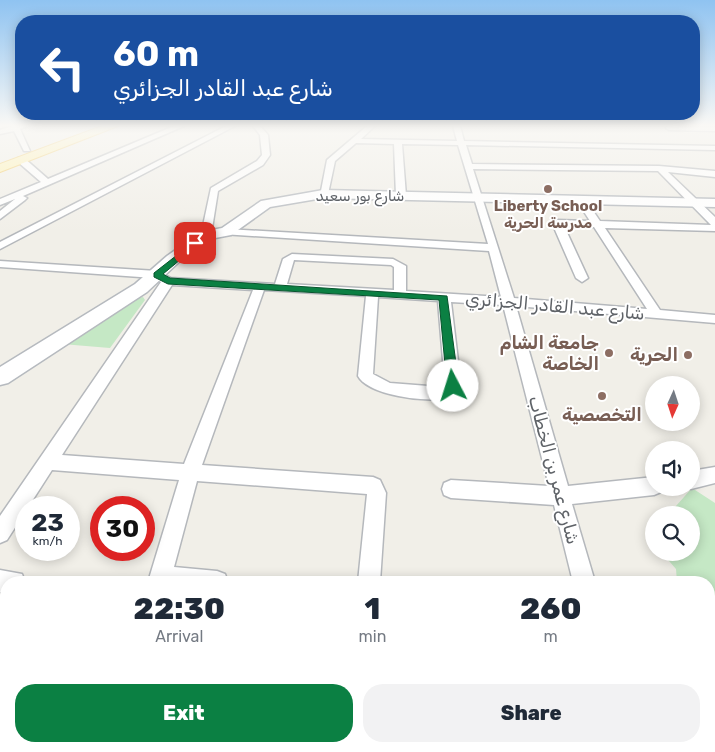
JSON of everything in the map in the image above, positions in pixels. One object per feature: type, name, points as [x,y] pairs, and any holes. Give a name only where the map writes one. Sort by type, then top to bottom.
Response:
[{"type":"main road","points":[[0,168],[13,161]]},
{"type":"main road","name":"شارع بور سعيد","points":[[0,377],[141,288],[163,278],[173,259],[206,235],[226,232],[266,204],[323,194],[715,203]]},
{"type":"street","points":[[32,161],[47,182]]},
{"type":"street","points":[[0,202],[97,161]]},
{"type":"street","points":[[0,246],[164,161]]},
{"type":"street","points":[[206,235],[214,190],[261,161]]},
{"type":"street","points":[[323,194],[331,161]]},
{"type":"street","points":[[399,161],[400,196]]},
{"type":"street","name":"شارع عمر بن الخطاب","points":[[466,161],[494,248],[582,576]]},
{"type":"street","points":[[651,161],[715,223]]},
{"type":"street","points":[[467,166],[660,169],[715,174]]},
{"type":"street","points":[[0,216],[34,188]]},
{"type":"street","points":[[582,201],[657,315]]},
{"type":"street","points":[[582,278],[556,224],[715,228]]},
{"type":"street","points":[[226,232],[494,248]]},
{"type":"street","points":[[280,287],[289,259],[292,257],[393,262],[399,264],[400,295]]},
{"type":"street","name":"شارع عبد القادر الجزائري","points":[[0,264],[260,286],[715,318]]},
{"type":"street","points":[[0,533],[163,278]]},
{"type":"street","points":[[161,576],[190,473],[260,286]]},
{"type":"street","points":[[372,293],[365,376],[370,383],[381,388],[444,393],[453,386],[444,298]]},
{"type":"street","points":[[47,462],[373,486],[378,493],[370,576]]},
{"type":"street","points":[[700,478],[715,475]]},
{"type":"street","points":[[452,489],[561,496],[645,487]]},
{"type":"green space","points":[[143,297],[145,300],[110,348],[62,344],[138,298]]},
{"type":"green space","points":[[700,493],[715,503],[715,576],[677,576],[676,569],[669,561],[700,561],[700,506],[676,506],[685,496],[700,496]]},
{"type":"place","name":"Liberty School مدرسة الحرية","points":[[548,189]]},
{"type":"place","name":"جامعة الشام الخاصة","points":[[609,353]]},
{"type":"place","name":"الحرية","points":[[688,355]]},
{"type":"place","name":"التخصصية","points":[[602,396]]},
{"type":"route","points":[[195,243],[173,259],[157,275],[168,281],[444,298],[453,386]]}]
